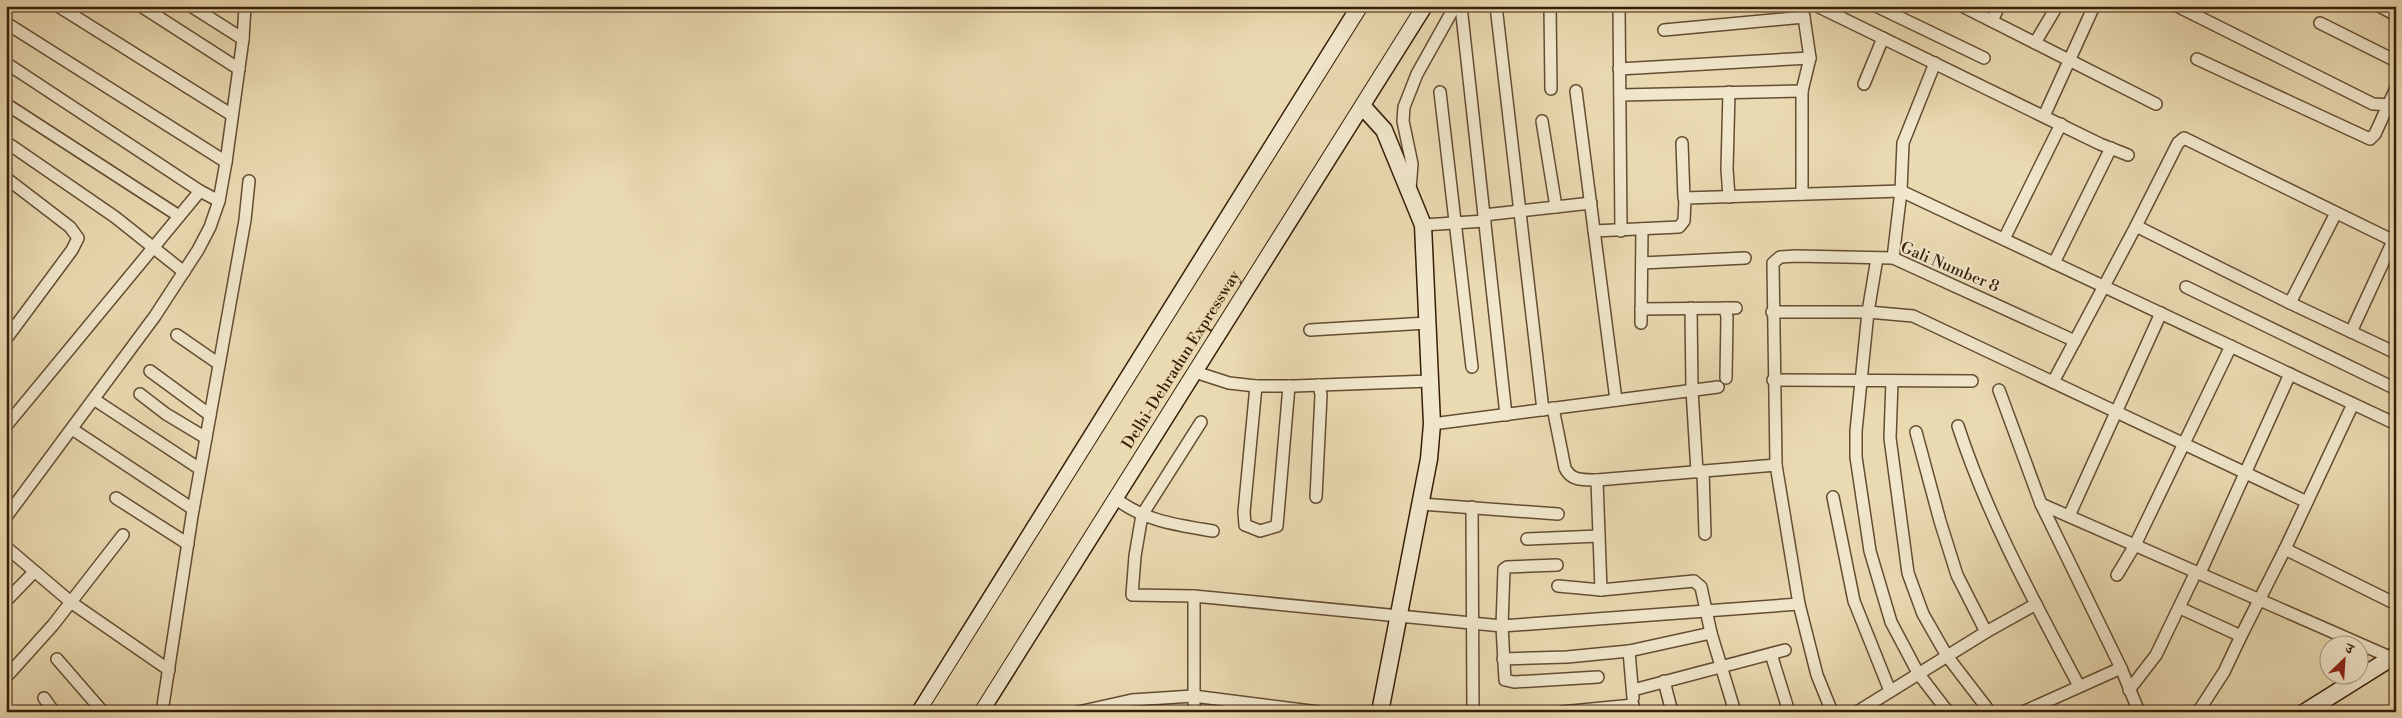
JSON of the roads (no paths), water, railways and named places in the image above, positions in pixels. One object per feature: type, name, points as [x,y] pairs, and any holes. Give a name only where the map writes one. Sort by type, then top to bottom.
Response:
[{"type":"highway","name":"Delhi-Dehradun Expressway","points":[[939,712],[1382,6]]},
{"type":"highway","name":"Delhi-Dehradun Expressway","points":[[960,712],[1403,6]]},
{"type":"street","points":[[141,6],[239,69]]},
{"type":"street","points":[[190,6],[243,39]]},
{"type":"street","points":[[6,517],[95,400],[155,316],[198,250],[219,202],[243,39],[245,6]]},
{"type":"street","points":[[920,712],[1360,6]]},
{"type":"street","points":[[980,712],[1115,498],[1198,373],[1367,110],[1424,6]]},
{"type":"street","points":[[1410,191],[1412,164],[1403,121],[1404,107],[1417,74],[1455,6]]},
{"type":"street","points":[[1461,6],[1506,415]]},
{"type":"street","points":[[1496,6],[1520,211],[1548,409],[1568,475],[1573,478],[1596,480],[1776,466]]},
{"type":"street","points":[[1550,6],[1552,89]]},
{"type":"street","points":[[1619,6],[1621,231]]},
{"type":"street","points":[[1817,6],[2128,155]]},
{"type":"street","points":[[1876,6],[1984,58]]},
{"type":"street","points":[[1962,6],[2156,104]]},
{"type":"street","points":[[1992,21],[1999,6]]},
{"type":"street","points":[[2036,43],[2057,6]]},
{"type":"street","points":[[2044,116],[2094,6]]},
{"type":"street","points":[[2177,6],[2373,104],[2392,105]]},
{"type":"street","points":[[2379,6],[2396,15]]},
{"type":"street","points":[[63,7],[232,115]]},
{"type":"street","points":[[1664,30],[1802,12],[1810,58],[1802,91],[1802,194]]},
{"type":"street","points":[[6,23],[226,162]]},
{"type":"street","points":[[2320,23],[2396,61]]},
{"type":"street","points":[[1864,84],[1883,38]]},
{"type":"street","points":[[1619,69],[1810,58]]},
{"type":"street","points":[[2198,59],[2366,138],[2373,137],[2392,105],[2396,88]]},
{"type":"street","points":[[6,63],[219,202]]},
{"type":"street","points":[[1893,258],[1901,191],[1903,143],[1935,63]]},
{"type":"street","points":[[1320,70],[1367,110],[1384,130],[1423,225],[1432,424],[1429,459],[1380,712]]},
{"type":"street","points":[[1576,91],[1616,400]]},
{"type":"street","points":[[1620,95],[1802,91]]},
{"type":"street","points":[[1440,92],[1472,367]]},
{"type":"street","points":[[1729,92],[1727,169],[1729,197]]},
{"type":"street","points":[[6,104],[179,216]]},
{"type":"street","points":[[1542,121],[1556,207]]},
{"type":"street","points":[[2004,239],[2061,124]]},
{"type":"street","points":[[2053,382],[2178,143],[2184,138],[2394,242],[2351,332]]},
{"type":"street","points":[[6,142],[153,246],[184,272]]},
{"type":"street","points":[[1594,231],[1621,231],[1682,226],[1684,198],[1682,143]]},
{"type":"street","points":[[2054,263],[2111,148]]},
{"type":"street","points":[[6,178],[70,227],[78,238],[72,250],[6,339]]},
{"type":"street","points":[[162,712],[200,469],[245,220],[248,181]]},
{"type":"street","points":[[6,426],[200,191]]},
{"type":"street","points":[[1684,198],[1901,191],[2396,424]]},
{"type":"street","points":[[1423,225],[1456,224],[1520,211],[1591,203]]},
{"type":"street","points":[[2290,303],[2336,213]]},
{"type":"street","points":[[2136,226],[2290,303],[2396,353]]},
{"type":"street","points":[[1641,323],[1642,229]]},
{"type":"street","name":"Gali Number 8","points":[[1772,312],[1772,267],[1775,260],[1780,257],[1893,258],[2075,341]]},
{"type":"street","points":[[1642,264],[1745,258]]},
{"type":"street","points":[[1877,258],[1868,312],[1860,381],[1856,457],[1870,551],[1891,622],[1918,673],[1948,712]]},
{"type":"street","points":[[2186,287],[2396,389]]},
{"type":"street","points":[[1691,308],[1692,390],[1705,534]]},
{"type":"street","points":[[1642,309],[1731,308],[1727,317],[1726,378]]},
{"type":"street","points":[[1832,712],[1817,675],[1799,604],[1776,466],[1772,312],[1868,312],[1913,316],[2307,502]]},
{"type":"street","points":[[2069,516],[2161,313]]},
{"type":"street","points":[[1310,330],[1427,324]]},
{"type":"street","points":[[177,334],[219,364]]},
{"type":"street","points":[[2117,575],[2135,545],[2231,346]]},
{"type":"street","points":[[150,371],[210,415]]},
{"type":"street","points":[[1198,373],[1215,379],[1256,386],[1430,381]]},
{"type":"street","points":[[2130,690],[2150,666],[2198,573],[2290,374]]},
{"type":"street","points":[[1773,380],[1972,381]]},
{"type":"street","points":[[1892,381],[1890,438],[1908,573],[1923,614],[1947,656],[1990,712]]},
{"type":"street","points":[[1316,497],[1321,395],[1319,385]]},
{"type":"street","points":[[1256,386],[1244,512],[1245,525],[1253,529],[1266,531],[1277,526],[1289,386]]},
{"type":"street","points":[[1432,424],[1718,387]]},
{"type":"street","points":[[1999,390],[2041,504],[2121,668],[2139,712]]},
{"type":"street","points":[[140,394],[166,414],[206,438]]},
{"type":"street","points":[[95,400],[200,469]]},
{"type":"street","points":[[2198,712],[2224,672],[2285,549],[2353,404]]},
{"type":"street","points":[[1201,422],[1136,512],[1132,595],[1194,596],[1502,626],[1799,604]]},
{"type":"street","points":[[1958,426],[1970,463],[2000,534],[2079,686]]},
{"type":"street","points":[[72,429],[194,508]]},
{"type":"street","points":[[1916,432],[1957,575],[1986,632]]},
{"type":"street","points":[[1596,480],[1600,590]]},
{"type":"street","points":[[1832,497],[1854,601],[1890,691]]},
{"type":"street","points":[[116,498],[188,544]]},
{"type":"street","points":[[1115,498],[1136,512],[1176,525],[1213,531]]},
{"type":"street","points":[[1421,504],[1558,514]]},
{"type":"street","points":[[2041,504],[2260,600],[2394,656]]},
{"type":"street","points":[[1472,507],[1473,712]]},
{"type":"street","points":[[8,675],[72,603],[123,535]]},
{"type":"street","points":[[1527,539],[1599,536]]},
{"type":"street","points":[[6,547],[72,603],[169,670]]},
{"type":"street","points":[[2285,549],[2396,604]]},
{"type":"street","points":[[1557,565],[1505,567],[1502,626],[1504,677],[1508,681],[1598,678]]},
{"type":"street","points":[[6,601],[34,572]]},
{"type":"street","points":[[1558,586],[1600,590],[1694,581],[1701,587],[1711,633],[1735,712]]},
{"type":"street","points":[[1194,596],[1194,712]]},
{"type":"street","points":[[1857,712],[1918,673],[2036,604]]},
{"type":"street","points":[[2180,608],[2241,636]]},
{"type":"street","points":[[1503,659],[1567,658],[1629,651],[1711,633]]},
{"type":"street","points":[[1633,690],[1721,665],[1785,650]]},
{"type":"street","points":[[1561,712],[1634,708],[1629,651]]},
{"type":"street","points":[[1771,654],[1789,712]]},
{"type":"street","points":[[2305,712],[2325,706],[2394,656]]},
{"type":"street","points":[[57,659],[103,712]]},
{"type":"street","points":[[2023,712],[2121,668]]},
{"type":"street","points":[[1664,681],[1672,712]]},
{"type":"street","points":[[1078,712],[1132,700],[1193,696],[1319,712]]},
{"type":"street","points":[[44,698],[54,712]]}]
